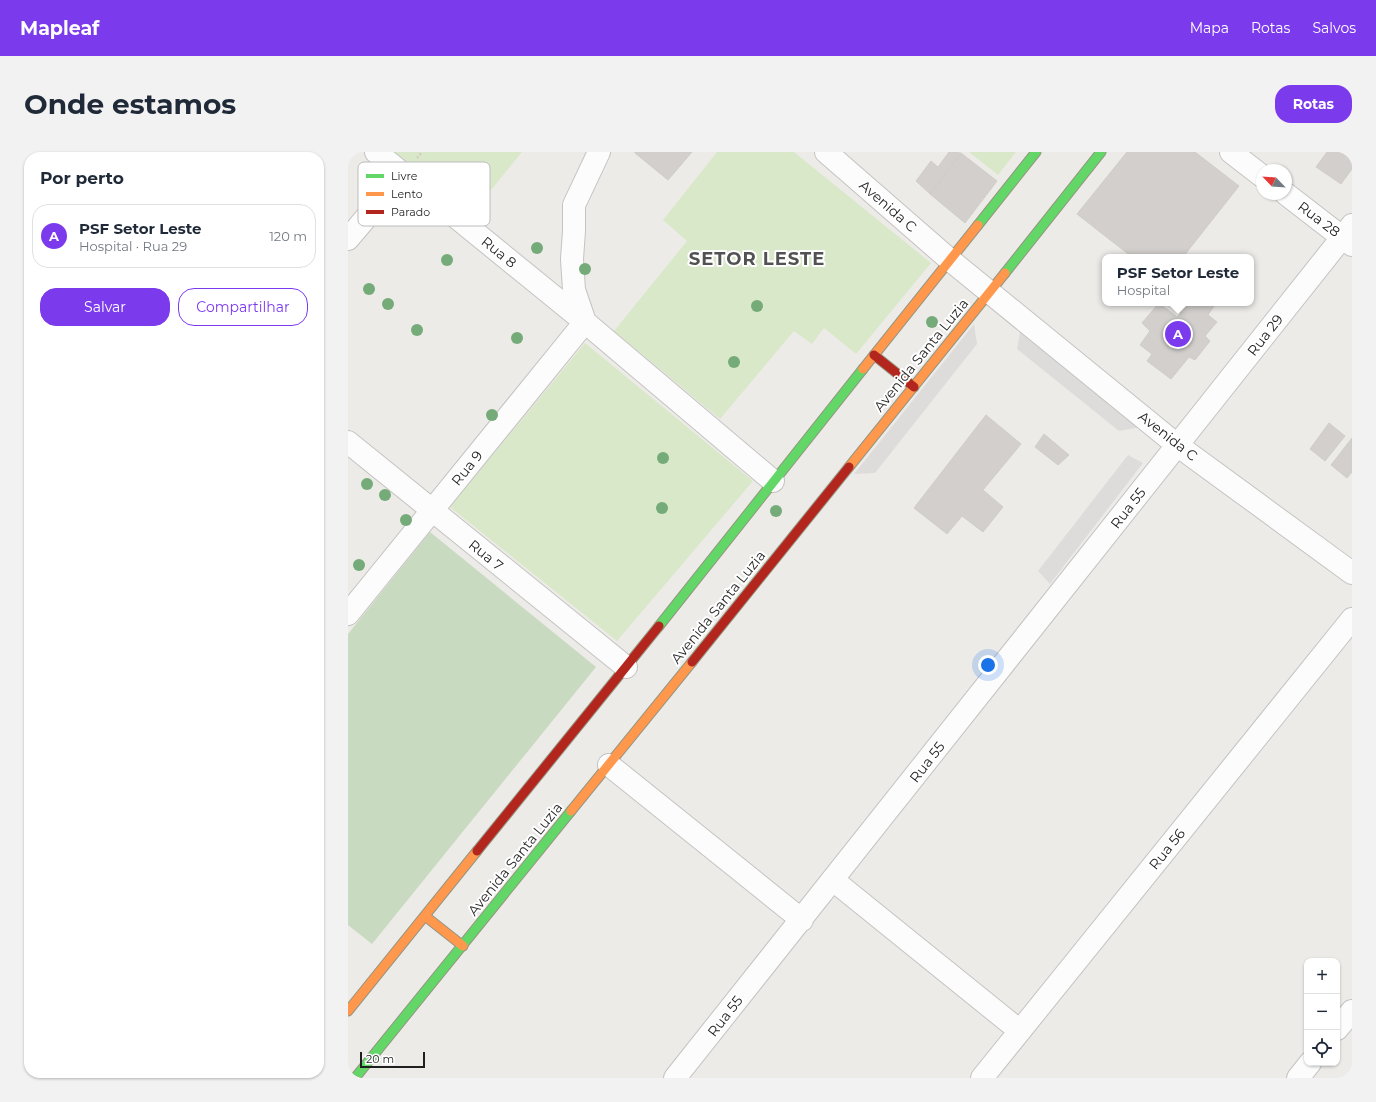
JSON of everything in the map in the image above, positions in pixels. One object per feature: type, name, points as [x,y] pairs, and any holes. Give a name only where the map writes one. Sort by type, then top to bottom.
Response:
[{"type":"street","name":"Rua 8","points":[[376,152],[388,162]]},
{"type":"street","points":[[585,322],[574,290],[572,259],[574,205],[599,152]]},
{"type":"street","name":"Avenida C","points":[[826,152],[950,260],[1177,445],[1352,573]]},
{"type":"street","points":[[348,1011],[626,668],[773,481],[1036,152]]},
{"type":"street","name":"Avenida Santa Luzia","points":[[355,1078],[914,387],[1101,152]]},
{"type":"street","points":[[1231,152],[1256,171]]},
{"type":"street","name":"Rua 28","points":[[1292,198],[1349,236]]},
{"type":"street","points":[[348,239],[359,226]]},
{"type":"street","name":"Rua 8","points":[[467,226],[585,322],[773,481]]},
{"type":"street","name":"Rua 29","points":[[1177,445],[1349,236]]},
{"type":"street","name":"Rua 9","points":[[348,614],[585,322]]},
{"type":"street","points":[[874,355],[914,387]]},
{"type":"street","name":"Rua 7","points":[[348,442],[626,668]]},
{"type":"street","name":"Rua 55","points":[[675,1078],[802,920],[1177,445]]},
{"type":"street","name":"Rua 56","points":[[982,1078],[1352,619]]},
{"type":"street","points":[[609,765],[802,920]]},
{"type":"street","points":[[833,880],[1020,1031]]},
{"type":"street","points":[[425,916],[463,946]]},
{"type":"street","points":[[1340,1025],[1352,1011]]},
{"type":"street","points":[[1298,1078],[1308,1066]]},
{"type":"green space","points":[[394,152],[522,152],[490,191],[490,162],[407,162]]},
{"type":"green space","points":[[717,152],[794,152],[931,263],[856,354],[824,328],[812,344],[794,331],[720,419],[614,331],[687,241],[663,220]]},
{"type":"green space","points":[[969,152],[1016,152],[998,175]]},
{"type":"green space","points":[[585,343],[753,481],[617,641],[450,507]]},
{"type":"green space","points":[[430,532],[596,667],[372,944],[348,925],[348,634]]},
{"type":"shaded area","points":[[974,324],[977,344],[875,473],[854,474]]},
{"type":"shaded area","points":[[1021,327],[1141,427],[1119,431],[1017,349]]},
{"type":"shaded area","points":[[1128,455],[1143,463],[1050,584],[1038,571]]},
{"type":"building","points":[[635,152],[692,152],[668,180]]},
{"type":"building","points":[[949,152],[961,153],[930,194],[916,181],[931,161],[938,167]]},
{"type":"building","points":[[1127,152],[1195,152],[1239,186],[1185,254],[1128,254],[1077,214]]},
{"type":"building","points":[[1327,152],[1352,152],[1352,169],[1341,184],[1316,167]]},
{"type":"building","points":[[961,153],[997,181],[965,223],[930,194]]},
{"type":"building","points":[[1156,306],[1163,306],[1177,317],[1186,306],[1214,306],[1208,315],[1217,322],[1205,336],[1210,341],[1195,360],[1189,357],[1171,379],[1147,361],[1152,354],[1140,345],[1150,331],[1142,323]]},
{"type":"building","points":[[986,415],[1021,444],[983,490],[1003,507],[983,532],[962,516],[947,534],[914,508]]},
{"type":"building","points":[[1329,423],[1345,436],[1325,461],[1310,449]]},
{"type":"building","points":[[1044,434],[1069,455],[1058,465],[1035,447]]},
{"type":"building","points":[[1352,438],[1352,472],[1347,478],[1331,465]]},
{"type":"traffic: fast","points":[[978,225],[1036,152]]},
{"type":"traffic: fast","points":[[1005,273],[1101,152]]},
{"type":"traffic: fast","points":[[659,626],[863,369]]},
{"type":"traffic: fast","points":[[355,1078],[571,811]]},
{"type":"traffic: slow","points":[[863,369],[978,225]]},
{"type":"traffic: slow","points":[[849,467],[1005,273]]},
{"type":"traffic: slow","points":[[571,811],[692,662]]},
{"type":"traffic: slow","points":[[348,1011],[477,851]]},
{"type":"traffic: slow","points":[[425,916],[463,946]]},
{"type":"traffic: jam","points":[[874,355],[914,387]]},
{"type":"traffic: jam","points":[[692,662],[849,467]]},
{"type":"traffic: jam","points":[[477,851],[659,626]]},
{"type":"place","name":"PSF Setor Leste","points":[[1178,334]]},
{"type":"district","name":"SETOR LESTE","points":[[757,259]]}]
